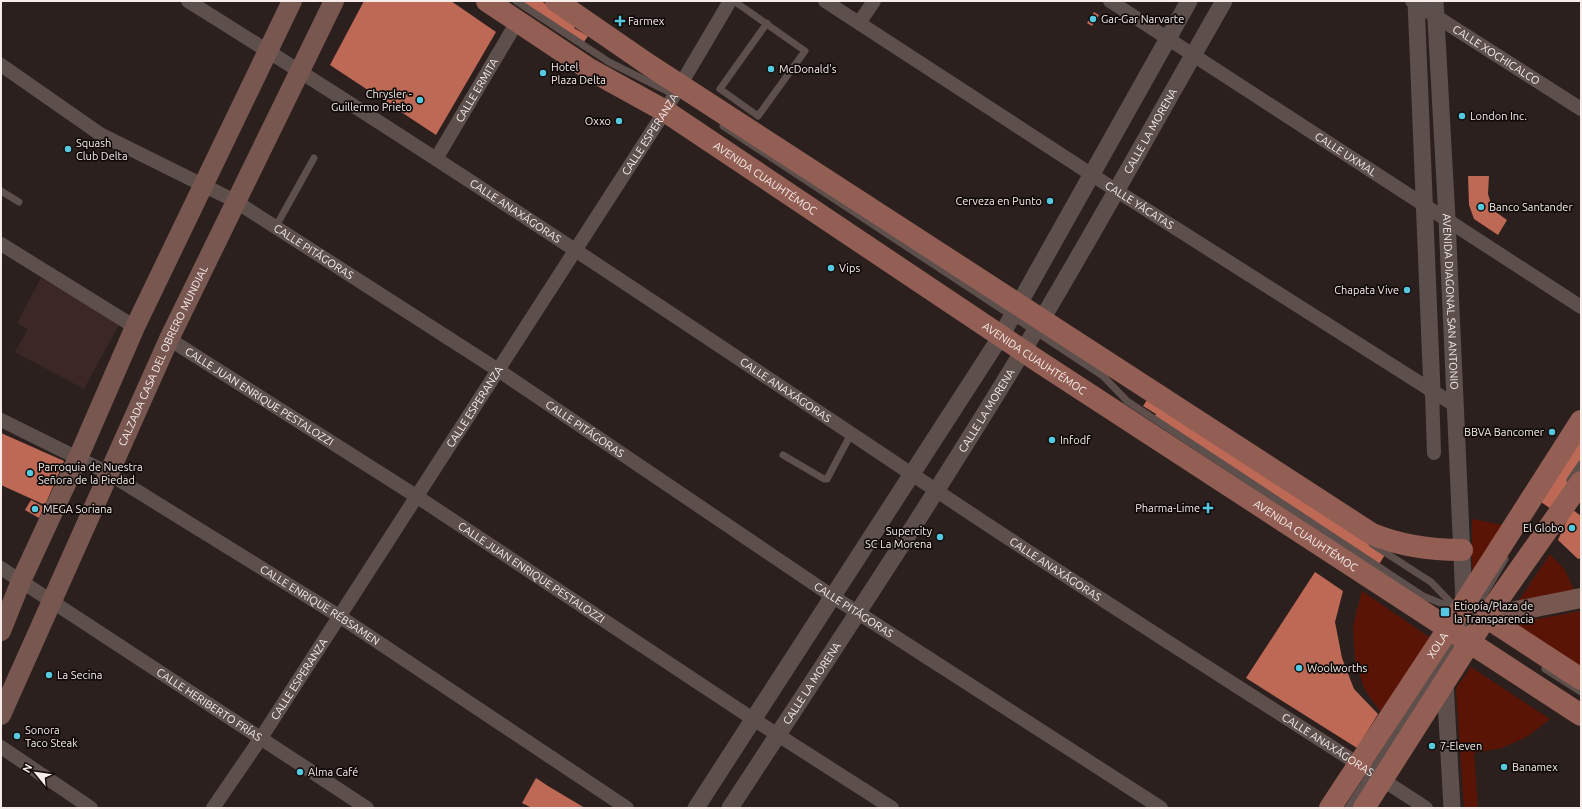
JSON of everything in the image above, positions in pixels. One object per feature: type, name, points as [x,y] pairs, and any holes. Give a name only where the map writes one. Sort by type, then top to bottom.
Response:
[{"type":"main road","points":[[1,631],[21,580],[78,458],[135,327],[292,1]]},
{"type":"main road","name":"CALZADA CASA DEL OBRERO MUNDIAL","points":[[1,715],[169,339],[234,201],[334,1]]},
{"type":"main road","name":"AVENIDA CUAUHTÉMOC","points":[[487,1],[517,12],[589,69],[676,98],[1372,534],[1391,542],[1415,547],[1462,550]]},
{"type":"main road","name":"AVENIDA CUAUHTÉMOC","points":[[553,3],[676,98],[1023,351],[1470,624],[1581,679]]},
{"type":"main road","name":"XOLA","points":[[1330,808],[1371,772],[1444,683],[1470,624],[1581,420]]},
{"type":"main road","name":"XOLA","points":[[1364,808],[1371,772],[1470,624],[1572,486]]},
{"type":"main road","points":[[1470,624],[1581,598]]},
{"type":"main road","name":"AVENIDA CUAUHTÉMOC","points":[[1470,624],[1581,715]]},
{"type":"street","name":"CALLE ANAXÁGORAS","points":[[188,1],[269,51],[436,159],[936,491],[1426,808]]},
{"type":"street","name":"CALLE ESPERANZA","points":[[213,808],[260,738],[575,250],[676,98],[730,1]]},
{"type":"street","name":"CALLE YÁCATAS","points":[[825,1],[1116,191],[1456,406]]},
{"type":"street","points":[[859,23],[874,1]]},
{"type":"street","name":"CALLE UXMAL","points":[[1110,1],[1581,307]]},
{"type":"street","points":[[696,808],[1001,336],[1189,1]]},
{"type":"street","name":"CALLE LA MORENA","points":[[730,808],[936,491],[1023,351],[1224,1]]},
{"type":"street","name":"CALLE XOCHICALCO","points":[[1415,2],[1435,9],[1581,109]]},
{"type":"street","name":"AVENIDA DIAGONAL SAN ANTONIO","points":[[1415,2],[1434,453]]},
{"type":"street","name":"AVENIDA DIAGONAL SAN ANTONIO","points":[[1435,9],[1447,219],[1462,550],[1470,624],[1445,658],[1444,683]]},
{"type":"street","name":"CALLE ERMITA","points":[[436,159],[517,12]]},
{"type":"street","name":"CALLE PITÁGORAS","points":[[1,65],[100,134],[203,184],[234,201],[498,370],[832,596],[1161,808]]},
{"type":"street","points":[[1,244],[135,327]]},
{"type":"street","name":"CALLE JUAN ENRIQUE PESTALOZZI","points":[[169,339],[416,496],[753,719],[892,808]]},
{"type":"street","name":"CALLE ENRIQUE RÉBSAMEN","points":[[1,420],[108,473],[339,616],[627,808]]},
{"type":"street","name":"CALLE HERIBERTO FRÍAS","points":[[1,568],[366,808]]},
{"type":"street","points":[[1444,683],[1452,808]]},
{"type":"street","points":[[1,747],[91,808]]},
{"type":"lane","points":[[734,1],[767,24],[805,51],[758,116],[720,89],[767,24]]},
{"type":"lane","name":"AVENIDA CUAUHTÉMOC","points":[[715,121],[1016,311]]},
{"type":"lane","points":[[275,228],[314,158]]},
{"type":"lane","points":[[1,191],[19,202]]},
{"type":"lane","name":"AVENIDA CUAUHTÉMOC","points":[[1038,326],[1103,376],[1127,401],[1423,596],[1470,624]]},
{"type":"lane","name":"AVENIDA CUAUHTÉMOC","points":[[1103,376],[1136,388],[1431,582],[1470,624]]},
{"type":"lane","points":[[783,455],[824,479],[827,479],[850,434]]},
{"type":"lane","points":[[1572,486],[1581,464]]},
{"type":"lane","points":[[1521,553],[1534,534]]},
{"type":"lane","points":[[1470,624],[1508,554]]},
{"type":"lane","points":[[1470,624],[1507,571]]},
{"type":"lane","points":[[1348,808],[1445,658]]},
{"type":"lane","points":[[1541,666],[1581,692]]},
{"type":"shaded area","points":[[41,278],[121,321],[84,389],[15,352],[28,329],[17,323]]},
{"type":"shaded area","points":[[1472,519],[1508,526],[1472,580]]},
{"type":"shaded area","points":[[1550,554],[1565,570],[1575,592],[1515,606]]},
{"type":"shaded area","points":[[1362,591],[1432,639],[1383,715],[1365,690],[1355,661],[1353,626]]},
{"type":"shaded area","points":[[1581,611],[1580,669],[1508,624]]},
{"type":"shaded area","points":[[1471,667],[1550,719],[1528,736],[1502,748],[1474,753],[1478,808],[1464,808],[1456,688]]},
{"type":"building","name":"Chrysler - Guillermo Prieto","points":[[364,1],[451,1],[496,32],[436,135],[330,65]]},
{"type":"building","points":[[516,1],[541,1],[577,24],[574,28],[588,36],[584,42]]},
{"type":"building","name":"Gar-Gar Narvarte","points":[[1094,12],[1099,15],[1092,26],[1087,23]]},
{"type":"building","name":"Banco Santander","points":[[1468,176],[1489,176],[1488,194],[1493,210],[1507,220],[1498,235],[1474,219],[1469,205]]},
{"type":"building","points":[[1147,400],[1386,553],[1378,566],[1154,418],[1156,414],[1143,406]]},
{"type":"building","name":"Parroquia de Nuestra Señora de la Piedad","points":[[1,433],[64,461],[45,505],[1,485]]},
{"type":"building","points":[[1581,439],[1581,463],[1551,509],[1541,502]]},
{"type":"building","name":"MEGA Soriana","points":[[31,500],[44,507],[39,518],[25,510]]},
{"type":"building","name":"El Globo","points":[[1572,509],[1581,516],[1581,558],[1578,559],[1558,540]]},
{"type":"building","name":"Woolworths","points":[[1315,572],[1343,591],[1335,622],[1342,658],[1354,689],[1378,714],[1357,748],[1246,678]]},
{"type":"building","points":[[536,778],[585,808],[532,808],[522,803]]},
{"type":"place","name":"Gar-Gar Narvarte","points":[[1093,19]]},
{"type":"place","name":"Farmex","points":[[620,21]]},
{"type":"place","name":"McDonald's","points":[[771,69]]},
{"type":"place","name":"Hotel Plaza Delta","points":[[543,73]]},
{"type":"place","name":"Chrysler - Guillermo Prieto","points":[[420,100]]},
{"type":"place","name":"London Inc.","points":[[1462,116]]},
{"type":"place","name":"Oxxo","points":[[619,121]]},
{"type":"place","name":"Squash Club Delta","points":[[68,149]]},
{"type":"place","name":"Cerveza en Punto","points":[[1050,201]]},
{"type":"place","name":"Banco Santander","points":[[1481,207]]},
{"type":"place","name":"Vips","points":[[831,268]]},
{"type":"place","name":"Chapata Vive","points":[[1407,290]]},
{"type":"place","name":"BBVA Bancomer","points":[[1552,432]]},
{"type":"place","name":"Infodf","points":[[1052,440]]},
{"type":"place","name":"Parroquia de Nuestra Señora de la Piedad","points":[[30,473]]},
{"type":"place","name":"Pharma-Lime","points":[[1208,508]]},
{"type":"place","name":"MEGA Soriana","points":[[35,509]]},
{"type":"place","name":"El Globo","points":[[1572,528]]},
{"type":"place","name":"Supercity SC La Morena","points":[[940,537]]},
{"type":"place","name":"Etiopía/Plaza de la Transparencia","points":[[1445,612]]},
{"type":"place","name":"Woolworths","points":[[1299,668]]},
{"type":"place","name":"La Secina","points":[[49,675]]},
{"type":"place","name":"Sonora Taco Steak","points":[[17,736]]},
{"type":"place","name":"7-Eleven","points":[[1432,746]]},
{"type":"place","name":"Banamex","points":[[1504,767]]},
{"type":"place","name":"Alma Café","points":[[300,772]]}]
